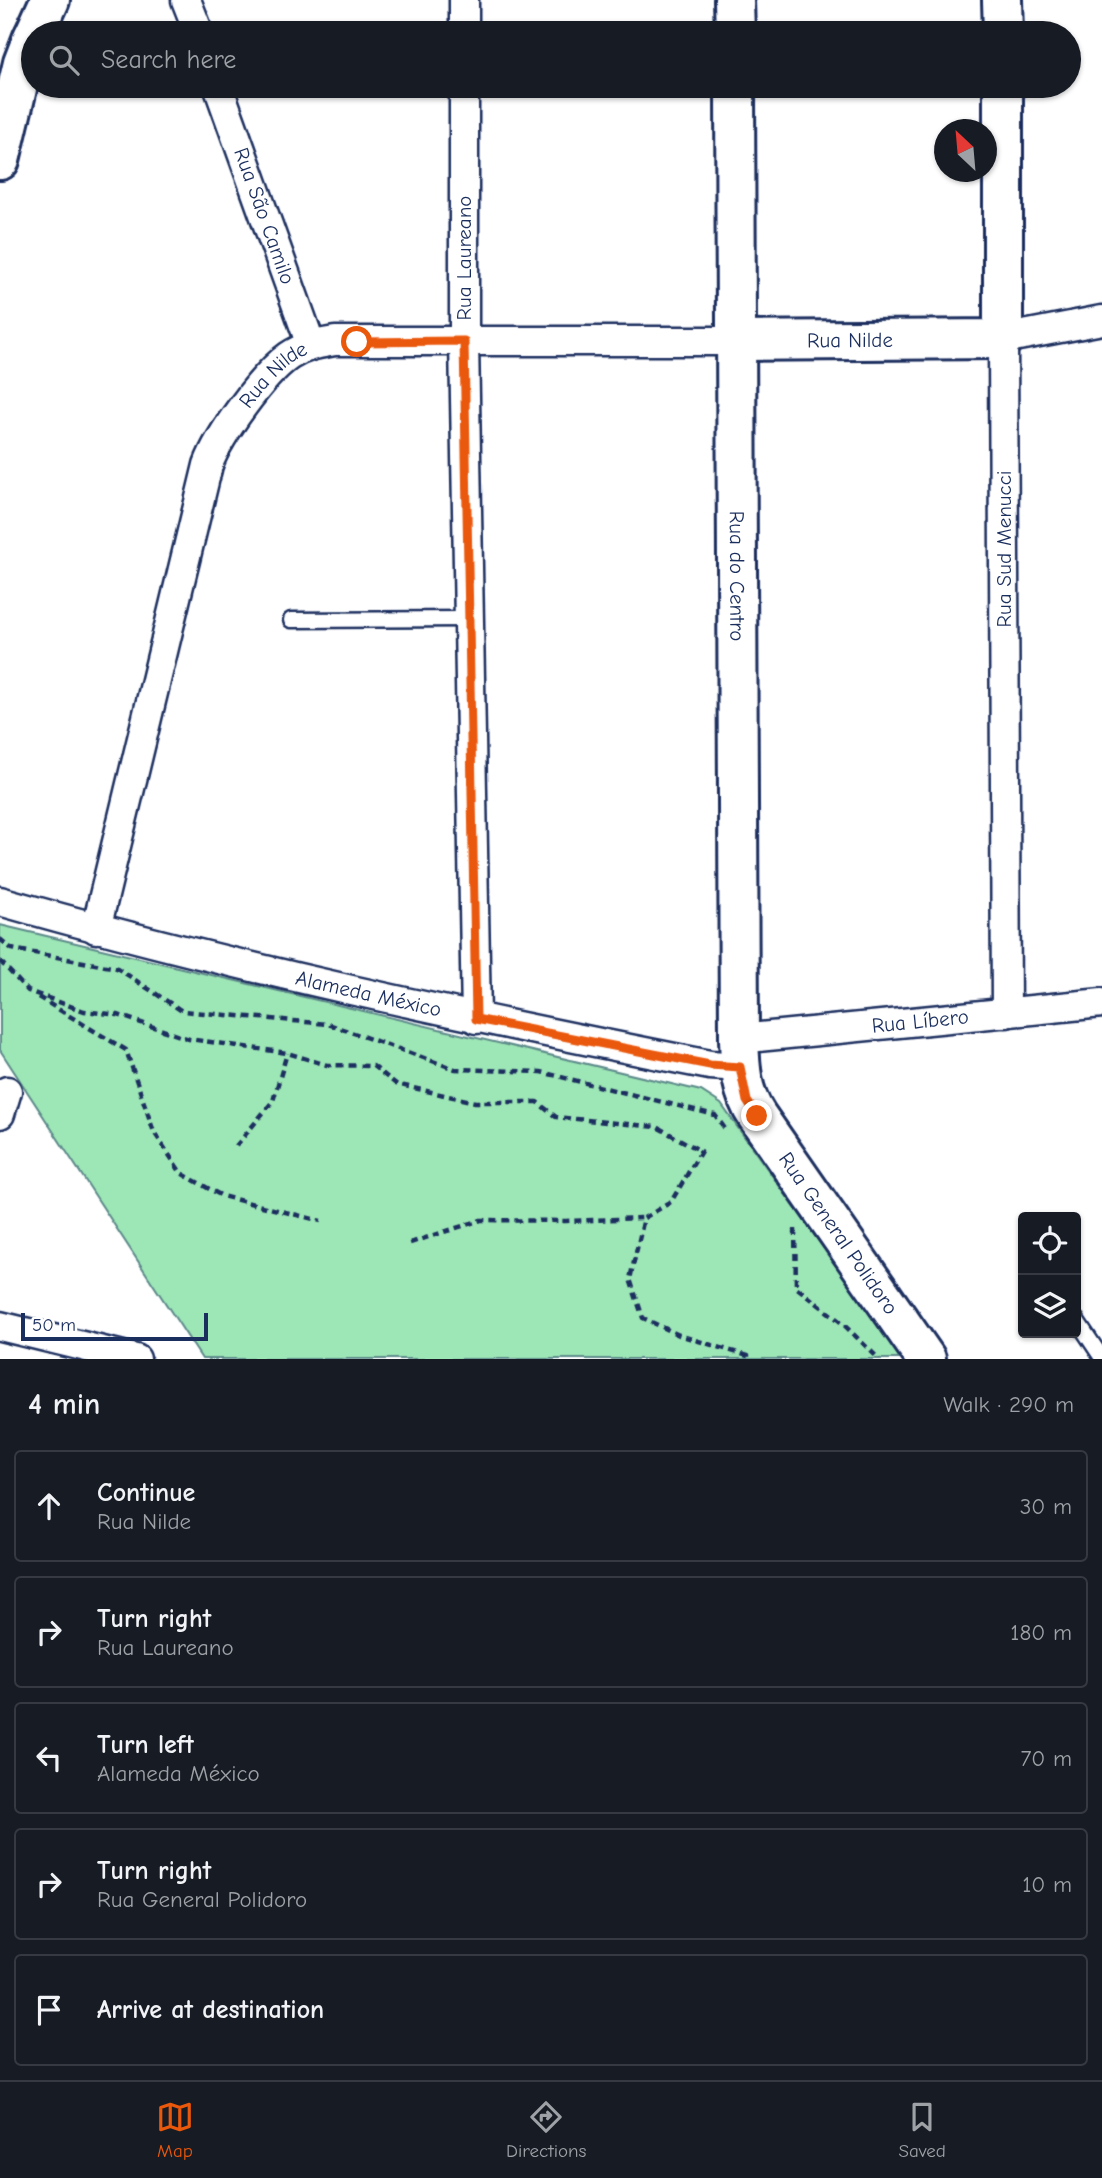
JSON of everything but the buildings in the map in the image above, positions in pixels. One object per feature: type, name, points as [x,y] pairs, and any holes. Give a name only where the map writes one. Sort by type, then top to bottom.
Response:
[{"type":"street","points":[[40,21],[50,0]]},
{"type":"street","points":[[464,0],[464,21]]},
{"type":"street","points":[[734,0],[734,21]]},
{"type":"street","points":[[1003,0],[1003,21]]},
{"type":"street","points":[[0,160],[21,72]]},
{"type":"street","name":"Rua São Camilo","points":[[222,98],[312,345]]},
{"type":"street","name":"Rua Laureano","points":[[464,98],[464,341],[476,1019]]},
{"type":"street","name":"Rua do Centro","points":[[735,98],[740,1053]]},
{"type":"street","name":"Rua Sud Menucci","points":[[1003,98],[1006,1013]]},
{"type":"street","name":"Rua Nilde","points":[[96,929],[212,455],[223,431],[287,357],[312,345],[335,341],[1003,339],[1102,320]]},
{"type":"street","name":"Alameda México","points":[[0,901],[96,929],[476,1019],[710,1065],[740,1053]]},
{"type":"street","name":"Rua Líbero","points":[[740,1053],[1006,1013],[1102,1003]]},
{"type":"street","name":"Rua General Polidoro","points":[[740,1053],[747,1101],[926,1359]]},
{"type":"street","points":[[0,1326],[136,1359]]},
{"type":"lane","points":[[291,620],[469,619]]},
{"type":"lane","points":[[1081,1326],[1102,1358]]},
{"type":"path","points":[[0,939],[12,949],[117,968],[182,1011],[328,1024],[455,1069],[541,1072],[715,1115],[730,1136]]},
{"type":"path","points":[[0,961],[28,991],[126,1050],[154,1132],[181,1173],[222,1196],[321,1221]]},
{"type":"path","points":[[28,991],[84,1011],[118,1015],[189,1040],[287,1053],[327,1065],[373,1066],[396,1084],[475,1102],[537,1102],[556,1117],[657,1127],[701,1151],[671,1202],[644,1218],[566,1222],[481,1220],[410,1243]]},
{"type":"path","points":[[236,1146],[274,1101],[287,1053]]},
{"type":"path","points":[[644,1218],[630,1279],[643,1318],[678,1335],[748,1356],[747,1359]]},
{"type":"path","points":[[790,1221],[797,1232],[796,1287],[842,1323],[878,1359]]},
{"type":"green space","points":[[0,925],[701,1091],[721,1104],[903,1359],[202,1359],[0,1050]]},
{"type":"route","points":[[357,342],[464,341],[476,1019],[710,1065],[740,1067],[747,1101],[757,1116]]}]
